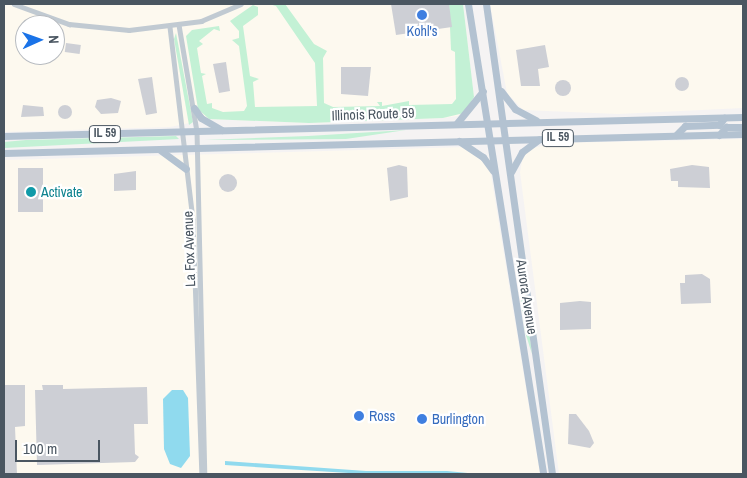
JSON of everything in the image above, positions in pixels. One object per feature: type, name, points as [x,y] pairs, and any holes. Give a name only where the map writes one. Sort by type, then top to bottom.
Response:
[{"type":"main road","name":"Aurora Avenue","points":[[468,4],[544,474]]},
{"type":"main road","name":"Aurora Avenue","points":[[486,4],[507,139],[552,474]]},
{"type":"main road","points":[[457,123],[483,90]]},
{"type":"main road","points":[[499,90],[515,109],[539,122]]},
{"type":"main road","points":[[194,108],[201,118],[222,130]]},
{"type":"main road","name":"Illinois Route 59","points":[[4,136],[743,117]]},
{"type":"main road","name":"IL 59","points":[[676,135],[685,126],[719,125],[724,118]]},
{"type":"main road","name":"IL 59","points":[[719,134],[726,127],[743,127]]},
{"type":"main road","name":"IL 59","points":[[4,153],[743,134]]},
{"type":"main road","points":[[510,172],[522,152],[539,139]]},
{"type":"main road","points":[[459,141],[483,157],[495,173]]},
{"type":"main road","points":[[160,149],[186,170]]},
{"type":"street","points":[[14,4],[69,24],[120,29],[180,25],[220,15],[241,4]]},
{"type":"street","name":"La Fox Avenue","points":[[180,25],[194,108],[198,148],[203,474]]},
{"type":"street","name":"La Fox Avenue","points":[[170,27],[184,131],[186,170],[193,220],[203,474]]},
{"type":"shaded area","points":[[4,4],[463,4],[474,97],[458,116],[309,123],[209,119],[170,127],[4,132]]},
{"type":"shaded area","points":[[490,4],[743,4],[743,108],[618,114],[523,110],[507,93]]},
{"type":"shaded area","points":[[743,139],[743,474],[559,474],[520,172],[523,156],[532,148],[557,143]]},
{"type":"shaded area","points":[[467,147],[490,169],[540,474],[4,474],[4,160]]},
{"type":"green space","points":[[269,4],[285,4],[314,44],[327,51],[323,58],[324,103],[333,107],[380,106],[377,102],[382,102],[382,106],[409,101],[409,105],[452,104],[456,99],[455,52],[451,50],[449,4],[463,4],[474,97],[464,113],[443,118],[309,123],[209,119],[198,109],[186,36],[192,30],[219,26],[220,31],[214,29],[199,41],[203,44],[197,48],[201,73],[206,74],[202,76],[207,104],[212,103],[212,108],[223,112],[244,111],[247,106],[239,46],[232,40],[239,38],[239,31],[230,21],[253,5],[258,7],[258,15],[243,26],[250,76],[259,79],[253,82],[255,107],[317,106],[315,63],[276,6]]},
{"type":"green space","points":[[176,33],[193,122],[189,125],[174,39]]},
{"type":"green space","points":[[406,130],[346,139],[204,140],[308,136]]},
{"type":"green space","points":[[176,136],[179,139],[4,148],[4,142],[26,140]]},
{"type":"green space","points":[[516,261],[527,314],[532,354],[525,332]]},
{"type":"water","points":[[172,390],[183,390],[188,398],[190,456],[181,468],[170,464],[164,449],[163,399]]},
{"type":"water","points":[[225,461],[366,471],[447,471],[478,474],[364,474],[225,465]]},
{"type":"building","name":"Kohl's","points":[[391,4],[449,4],[452,27],[396,35]]},
{"type":"building","points":[[66,43],[81,45],[80,54],[65,52]]},
{"type":"building","points":[[545,45],[549,67],[538,69],[540,86],[521,86],[516,50]]},
{"type":"building","points":[[226,62],[230,91],[219,93],[213,64]]},
{"type":"building","points":[[341,67],[371,67],[368,96],[341,94]]},
{"type":"building","points":[[152,77],[157,113],[146,115],[138,79]]},
{"type":"building","points":[[682,77],[687,79],[689,84],[687,89],[682,91],[677,89],[675,84],[677,79]]},
{"type":"building","points":[[563,80],[571,88],[563,96],[555,88]]},
{"type":"building","points":[[111,98],[121,101],[118,113],[101,114],[95,107],[97,100]]},
{"type":"building","points":[[23,105],[43,107],[44,116],[21,117]]},
{"type":"building","points":[[65,105],[70,107],[72,112],[70,117],[65,119],[60,117],[58,112],[60,107]]},
{"type":"building","points":[[399,165],[407,167],[408,197],[390,201],[387,168]]},
{"type":"building","points":[[692,165],[709,167],[710,188],[678,187],[678,181],[671,181],[670,169]]},
{"type":"building","name":"Activate","points":[[18,168],[43,168],[43,212],[18,212]]},
{"type":"building","points":[[136,171],[136,190],[114,191],[114,174]]},
{"type":"building","points":[[228,174],[234,177],[237,183],[234,189],[228,192],[222,189],[219,183],[222,177]]},
{"type":"building","points":[[702,274],[710,279],[711,303],[681,304],[680,283],[685,283],[685,275]]},
{"type":"building","points":[[591,302],[591,329],[560,330],[560,303]]},
{"type":"building","points":[[4,385],[25,385],[25,426],[15,427],[17,474],[4,474]]},
{"type":"building","points":[[42,385],[63,385],[63,389],[147,387],[148,424],[134,424],[135,454],[139,457],[135,462],[37,465],[35,390],[43,390]]},
{"type":"building","points":[[569,414],[576,414],[589,431],[594,443],[590,448],[568,444]]},
{"type":"place","name":"Kohl's","points":[[422,15]]},
{"type":"place","name":"Activate","points":[[31,192]]},
{"type":"place","name":"Ross","points":[[359,416]]},
{"type":"place","name":"Burlington","points":[[422,419]]}]
